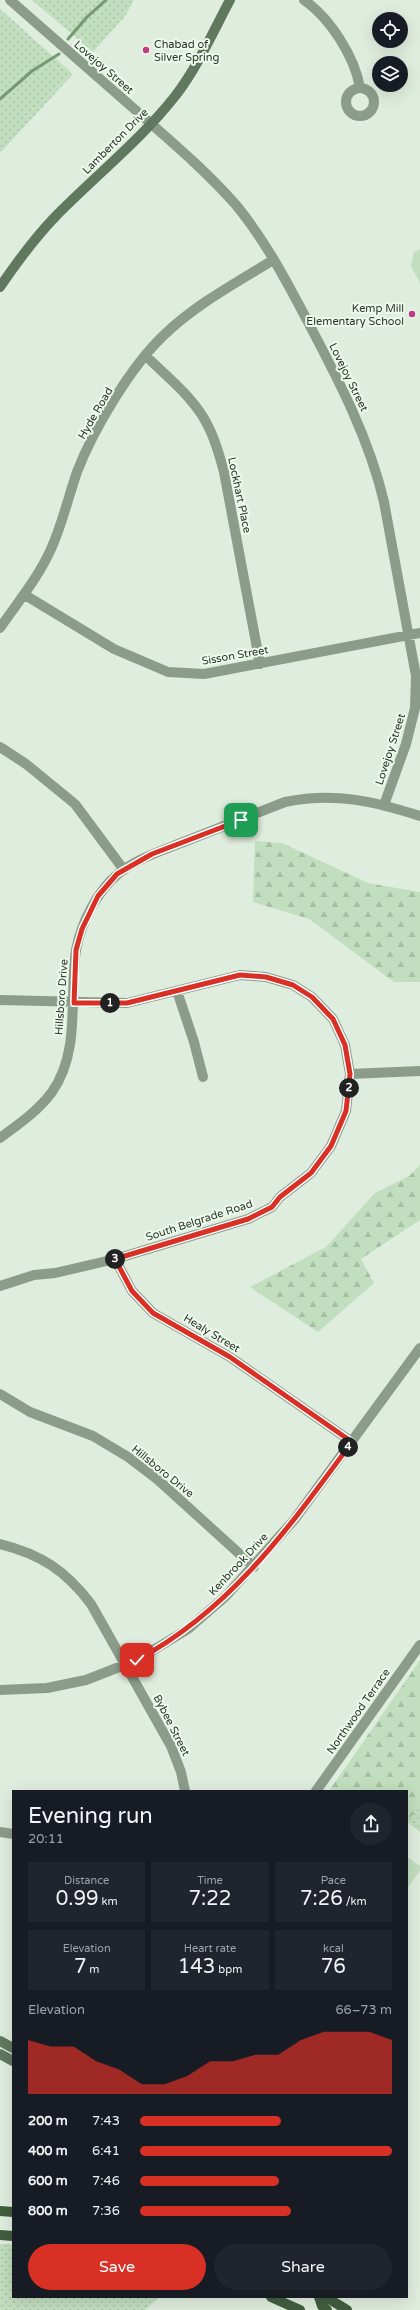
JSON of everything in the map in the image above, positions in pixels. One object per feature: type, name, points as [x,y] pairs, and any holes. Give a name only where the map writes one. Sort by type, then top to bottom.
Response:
[{"type":"main road","points":[[0,2211],[12,2212]]},
{"type":"main road","points":[[0,2235],[12,2236]]},
{"type":"main road","points":[[273,2298],[300,2310]]},
{"type":"main road","points":[[319,2298],[322,2306],[327,2310]]},
{"type":"main road","points":[[328,2298],[347,2310]]},
{"type":"street","name":"Lovejoy Street","points":[[10,0],[193,161],[235,204],[253,227],[273,260],[334,370],[365,437],[378,474],[410,635],[416,676],[415,708],[406,744],[384,805]]},
{"type":"street","name":"Lamberton Drive","points":[[0,287],[20,257],[54,218],[128,149],[176,95],[195,68],[230,0]]},
{"type":"street","points":[[304,0],[322,16],[350,56],[357,71],[360,88]]},
{"type":"street","name":"Hyde Road","points":[[0,628],[41,569],[52,548],[78,471],[94,436],[117,396],[146,356],[163,335],[192,310],[273,260]]},
{"type":"street","name":"Lockhart Place","points":[[146,356],[193,402],[209,426],[216,444],[224,472],[260,664]]},
{"type":"street","name":"Sisson Street","points":[[24,595],[114,649],[168,672],[204,674],[420,633]]},
{"type":"street","points":[[0,747],[32,769],[75,804],[124,870]]},
{"type":"street","name":"Hillsboro Drive","points":[[0,1138],[32,1114],[52,1091],[64,1069],[70,1040],[74,1003],[76,950],[82,929],[98,896],[117,874],[152,854],[285,802],[305,798],[336,797],[384,805],[420,816]]},
{"type":"street","name":"South Belgrade Road","points":[[0,1000],[74,1003],[127,1003],[240,975],[266,977],[293,985],[312,997],[333,1019],[345,1045],[350,1074],[346,1111],[331,1146],[311,1173],[280,1197],[272,1207],[248,1219],[115,1259],[55,1273],[34,1275],[0,1286]]},
{"type":"street","points":[[177,991],[194,1042],[203,1077]]},
{"type":"street","points":[[350,1074],[420,1071]]},
{"type":"street","name":"Healy Street","points":[[115,1259],[132,1291],[153,1313],[230,1357],[352,1442]]},
{"type":"street","name":"Kenbrook Drive","points":[[0,1690],[47,1688],[86,1680],[156,1650],[188,1629],[226,1596],[254,1567],[294,1520],[420,1348]]},
{"type":"street","name":"Hillsboro Drive","points":[[0,1394],[30,1412],[92,1436],[128,1456],[157,1479],[254,1567]]},
{"type":"street","name":"Bybee Street","points":[[0,1544],[38,1556],[63,1573],[91,1604],[171,1746],[181,1772],[185,1790]]},
{"type":"street","name":"Northwood Terrace","points":[[317,1790],[420,1645]]},
{"type":"street","points":[[0,1832],[12,1834]]},
{"type":"street","points":[[0,2041],[12,2047]]},
{"type":"street","points":[[0,2054],[12,2060]]},
{"type":"green space","points":[[32,0],[134,0],[125,16],[93,52]]},
{"type":"green space","points":[[0,9],[73,74],[0,153]]},
{"type":"green space","points":[[420,249],[420,283],[411,266],[414,252]]},
{"type":"green space","points":[[255,841],[282,843],[368,883],[420,892],[420,982],[394,982],[309,919],[253,902]]},
{"type":"green space","points":[[420,1165],[420,1220],[361,1259],[374,1283],[318,1332],[250,1287],[326,1247],[375,1193],[409,1176]]},
{"type":"green space","points":[[420,1660],[420,1805],[408,1822],[408,1790],[330,1790]]},
{"type":"green space","points":[[420,1805],[420,1832],[408,1823]]},
{"type":"green space","points":[[408,1858],[420,1866],[420,1871],[408,1887]]},
{"type":"green space","points":[[0,2244],[12,2244],[12,2298],[159,2298],[145,2310],[0,2310]]},
{"type":"waterway","points":[[68,39],[87,17],[106,0]]},
{"type":"waterway","points":[[0,99],[32,71],[59,54]]},
{"type":"place","name":"Chabad of Silver Spring","points":[[146,50]]},
{"type":"place","name":"Kemp Mill Elementary School","points":[[412,314]]},
{"type":"route","points":[[137,1660],[156,1650],[188,1629],[226,1596],[254,1567],[294,1520],[352,1442],[230,1357],[153,1313],[132,1291],[115,1259],[248,1219],[272,1207],[280,1197],[311,1173],[331,1146],[346,1111],[350,1074],[345,1045],[333,1019],[312,997],[293,985],[266,977],[240,975],[127,1003],[74,1003],[76,950],[82,929],[98,896],[117,874],[152,854],[241,820]]}]
